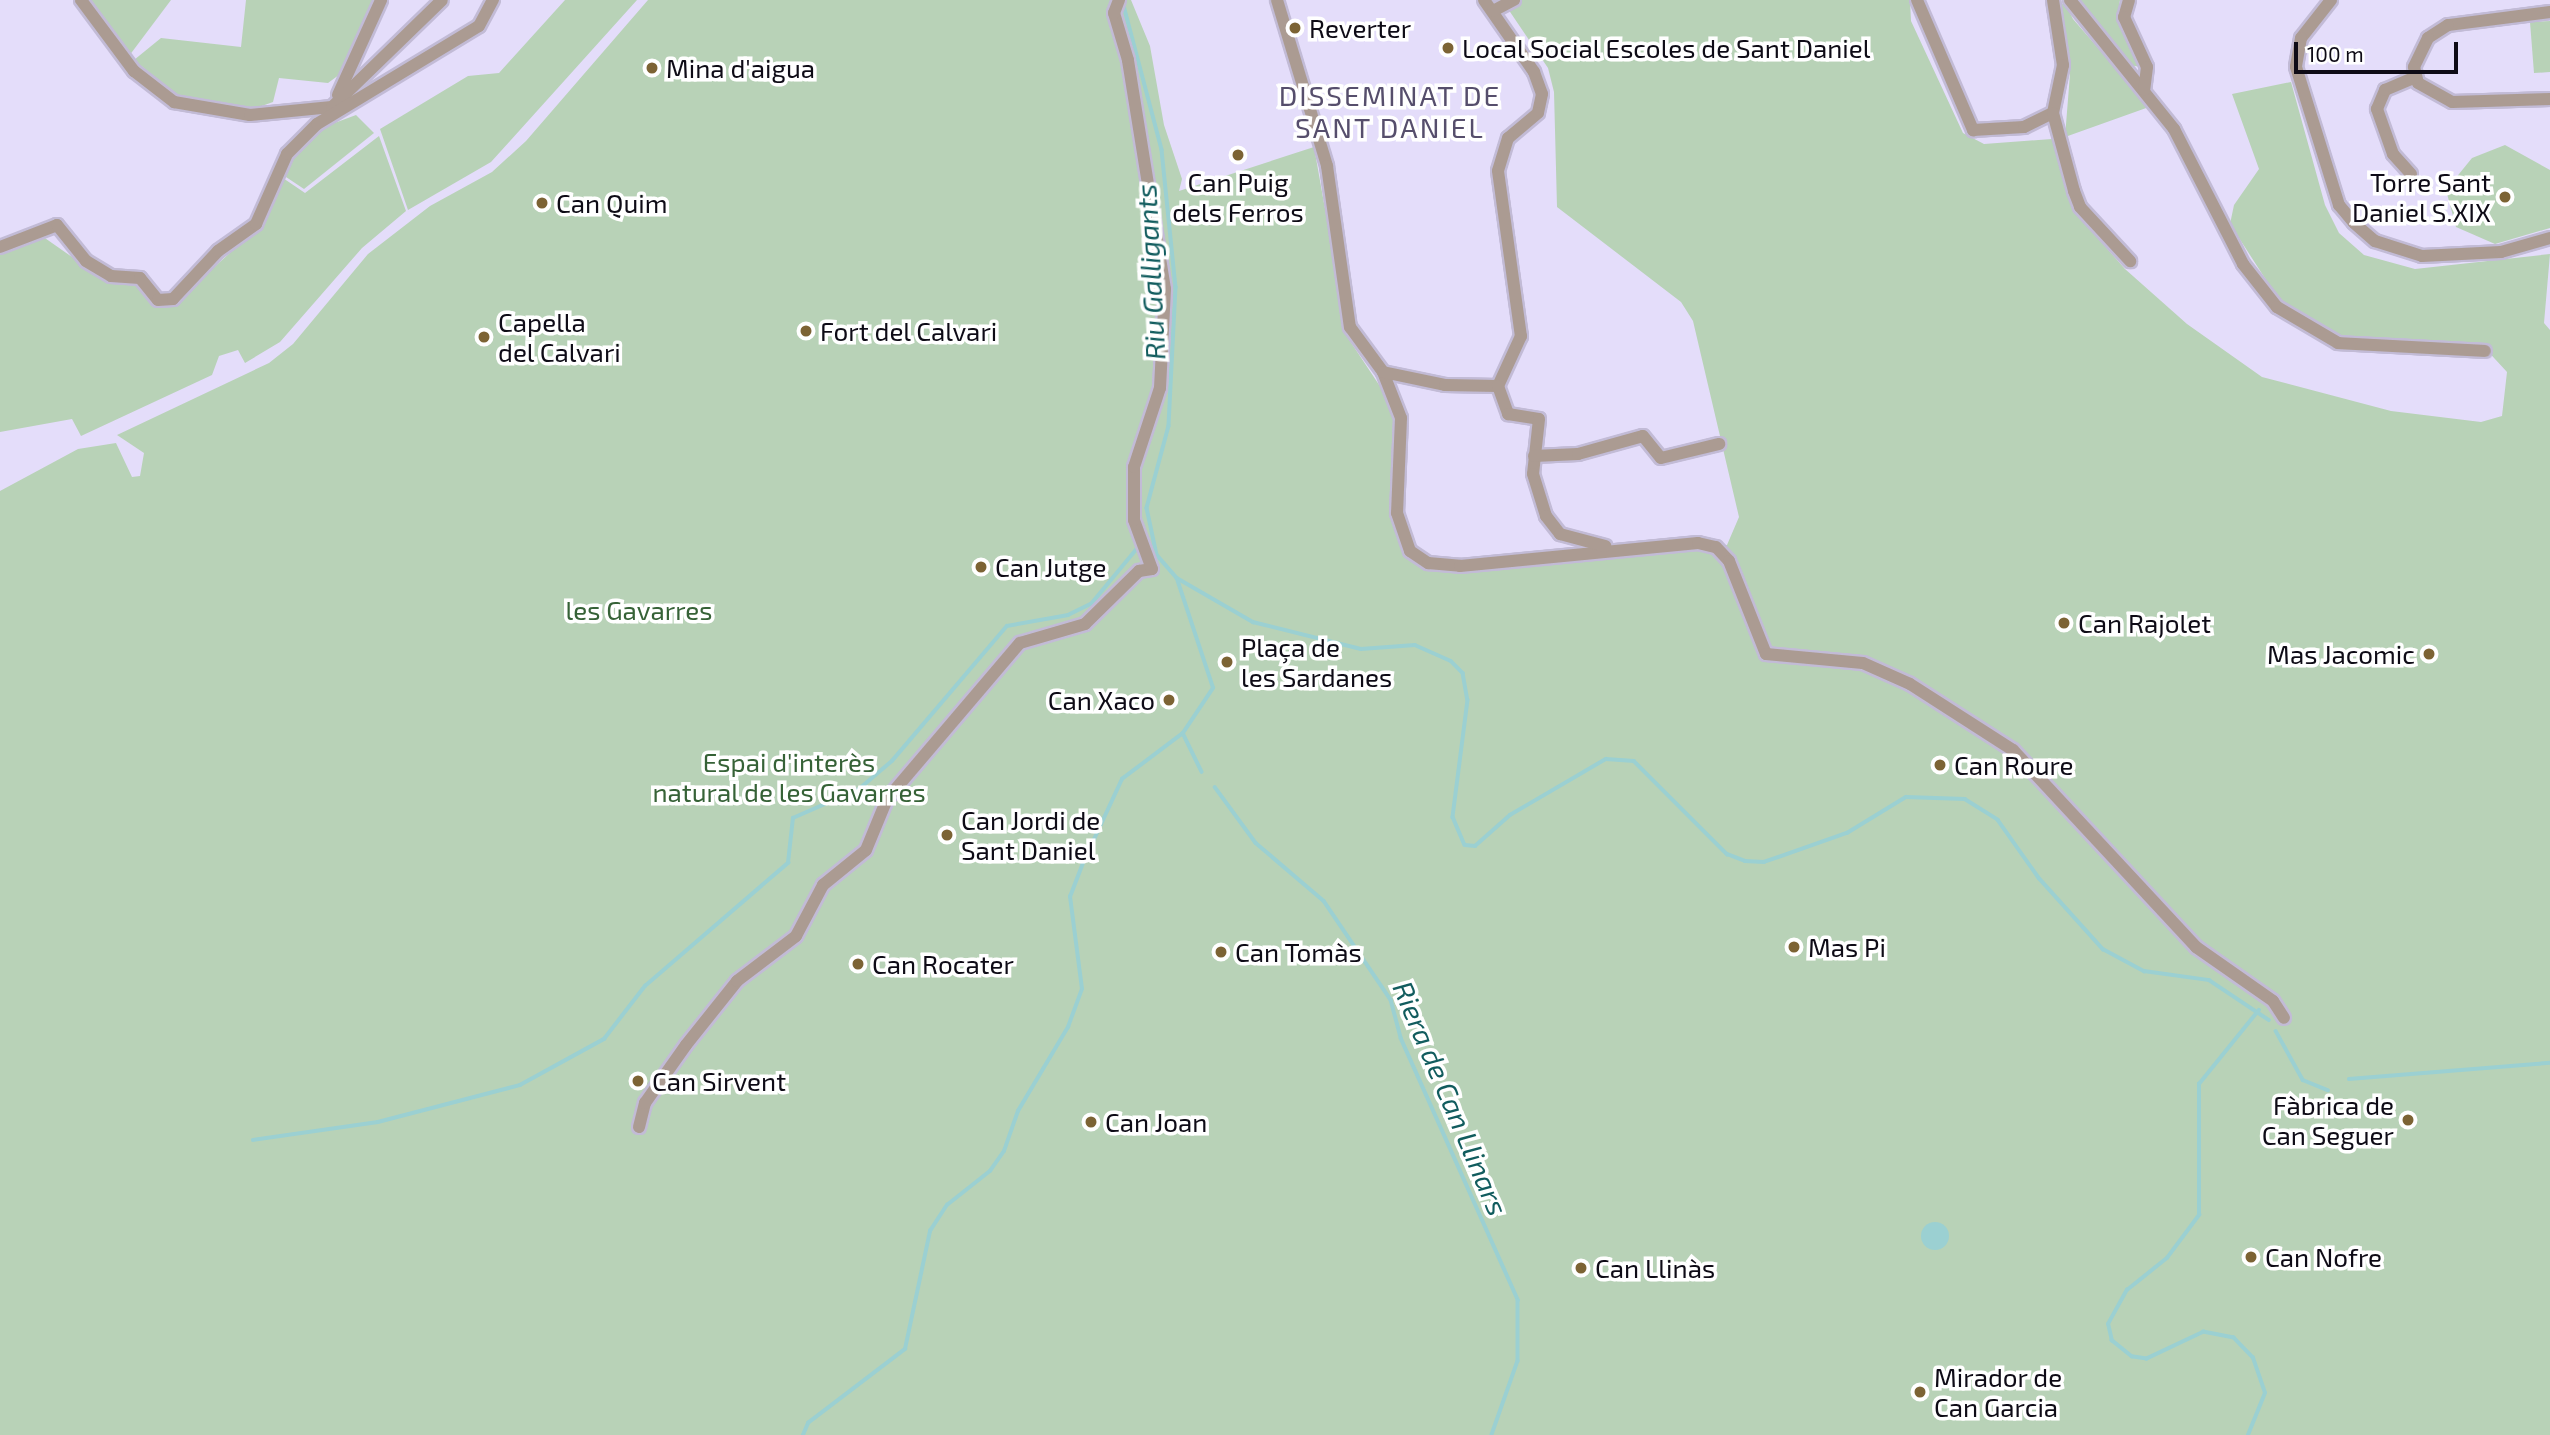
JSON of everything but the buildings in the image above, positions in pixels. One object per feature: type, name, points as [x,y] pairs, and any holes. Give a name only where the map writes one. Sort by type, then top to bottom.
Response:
[{"type":"street","points":[[82,0],[134,71],[174,102],[250,116],[334,109],[479,26],[493,0]]},
{"type":"street","points":[[334,109],[382,0]]},
{"type":"street","points":[[0,247],[57,225],[86,261],[111,276],[140,278],[158,300],[173,299],[212,256],[256,224],[287,154],[442,0]]},
{"type":"street","points":[[1277,0],[1327,166],[1350,327],[1383,373],[1404,436],[1399,522],[1410,551],[1428,563],[1460,566],[1641,550],[1716,547],[1729,561],[1766,654],[1863,663],[1910,684],[2013,750],[2196,947],[2273,1001],[2284,1017]]},
{"type":"street","points":[[1484,0],[1492,5],[1542,94],[1538,113],[1508,138],[1498,171],[1521,336],[1498,386],[1508,414],[1539,419],[1534,456],[1536,497],[1560,534],[1598,547],[1641,550]]},
{"type":"street","points":[[1492,5],[1514,0]]},
{"type":"street","points":[[1917,0],[1973,130],[2024,127],[2053,113]]},
{"type":"street","points":[[2053,0],[2063,65],[2053,113],[2080,207],[2130,261]]},
{"type":"street","points":[[2070,0],[2144,90],[2183,143],[2243,264],[2277,307],[2338,343],[2485,351]]},
{"type":"street","points":[[2129,0],[2124,17],[2147,67],[2144,90]]},
{"type":"street","points":[[2331,0],[2301,38],[2296,67],[2339,205],[2354,223],[2375,241],[2422,256],[2501,252],[2550,238]]},
{"type":"street","points":[[639,1127],[645,1103],[686,1045],[737,981],[796,936],[822,885],[866,850],[887,799],[1020,643],[1099,616],[1139,571],[1152,569],[1138,540],[1133,467],[1160,388],[1165,289],[1128,60],[1114,13],[1118,2]]},
{"type":"street","points":[[2415,77],[2424,43],[2440,28],[2546,8]]},
{"type":"street","points":[[2415,77],[2432,94],[2452,102],[2550,99]]},
{"type":"street","points":[[2411,174],[2393,154],[2377,109],[2385,90],[2415,77]]},
{"type":"street","points":[[1383,373],[1445,385],[1498,386]]},
{"type":"street","points":[[1534,456],[1578,454],[1643,436],[1661,458],[1719,444]]},
{"type":"green space","points":[[86,0],[171,0],[129,56]]},
{"type":"green space","points":[[246,0],[375,0],[347,69],[328,83],[279,78],[273,102],[253,109],[179,97],[134,60],[161,38],[241,47]]},
{"type":"green space","points":[[565,0],[637,0],[491,162],[408,210],[380,129],[468,76],[499,73]]},
{"type":"green space","name":"Espai d'interès natural de les Gavarres","points":[[648,0],[1131,0],[1150,46],[1164,125],[1182,179],[1179,191],[1314,147],[1348,338],[1401,418],[1396,492],[1419,564],[1445,571],[1727,545],[1739,517],[1693,321],[1681,302],[1557,207],[1554,92],[1548,68],[1502,0],[1910,0],[1911,21],[1963,133],[1984,144],[2052,139],[2075,212],[2125,269],[2187,324],[2262,377],[2391,411],[2481,422],[2502,416],[2507,372],[2483,346],[2347,339],[2324,332],[2277,297],[2230,224],[2234,205],[2259,169],[2232,94],[2291,82],[2325,205],[2339,233],[2364,255],[2415,269],[2550,254],[2544,323],[2550,330],[2550,1435],[0,1435],[0,491],[78,449],[116,443],[132,477],[140,476],[144,453],[117,435],[269,363],[293,344],[368,254],[430,206],[492,172],[526,141]]},
{"type":"green space","points":[[2078,0],[2120,0],[2117,17],[2140,67],[2130,65]]},
{"type":"green space","points":[[2065,3],[2073,19],[2149,107],[2065,137],[2070,74],[2058,6]]},
{"type":"green space","points":[[2550,21],[2550,72],[2534,73],[2530,22]]},
{"type":"green space","points":[[356,115],[374,133],[304,189],[280,173],[321,128]]},
{"type":"green space","points":[[379,136],[406,211],[362,248],[280,342],[245,363],[238,350],[219,356],[212,375],[81,436],[72,419],[0,432],[0,250],[42,236],[92,271],[135,280],[146,292],[178,300],[265,221],[280,176],[305,193]]},
{"type":"green space","points":[[2505,145],[2550,170],[2550,228],[2495,244],[2456,227],[2446,190],[2472,158]]},
{"type":"shaded area","points":[[1935,1222],[1945,1226],[1949,1236],[1945,1246],[1935,1250],[1925,1246],[1921,1236],[1925,1226]]},
{"type":"waterway","name":"Riu Galligants","points":[[1123,2],[1162,150],[1176,287],[1169,426],[1147,508],[1157,555],[1177,578],[1253,622],[1361,649],[1415,645],[1451,661],[1463,673],[1468,700],[1453,817],[1465,845],[1475,846],[1510,815],[1606,759],[1634,761],[1727,854],[1745,861],[1764,862],[1847,833],[1906,797],[1965,799],[1998,820],[2039,878],[2103,949],[2144,971],[2209,980],[2269,1020]]},
{"type":"waterway","points":[[253,1140],[378,1122],[520,1085],[604,1039],[645,986],[788,863],[793,818],[859,789],[892,761],[1007,626],[1068,615],[1091,604],[1140,545]]},
{"type":"waterway","points":[[803,1435],[808,1423],[905,1349],[930,1231],[947,1205],[990,1171],[1004,1151],[1018,1111],[1068,1027],[1082,989],[1070,897],[1084,861],[1122,779],[1183,733],[1213,688],[1177,579]]},
{"type":"waterway","name":"Riera de Can Llinars","points":[[1183,733],[1202,772]]},
{"type":"waterway","name":"Riera de Can Llinars","points":[[1215,787],[1256,843],[1324,901],[1391,1000],[1401,1038],[1518,1300],[1518,1361],[1492,1435]]},
{"type":"waterway","points":[[2248,1435],[2265,1393],[2253,1358],[2234,1338],[2204,1332],[2147,1359],[2132,1357],[2112,1341],[2108,1324],[2127,1290],[2167,1258],[2199,1215],[2199,1084],[2259,1010]]},
{"type":"waterway","points":[[2276,1031],[2303,1080],[2328,1090]]},
{"type":"waterway","points":[[2349,1079],[2550,1063]]},
{"type":"place","name":"Reverter","points":[[1295,28]]},
{"type":"place","name":"Local Social Escoles de Sant Daniel","points":[[1448,48]]},
{"type":"place","name":"Mina d'aigua","points":[[652,68]]},
{"type":"place","name":"Can Puig dels Ferros","points":[[1238,155]]},
{"type":"place","name":"Torre Sant Daniel S.XIX","points":[[2505,197]]},
{"type":"place","name":"Can Quim","points":[[542,203]]},
{"type":"place","name":"Fort del Calvari","points":[[806,331]]},
{"type":"place","name":"Capella del Calvari","points":[[484,337]]},
{"type":"place","name":"Can Jutge","points":[[981,567]]},
{"type":"place","name":"Can Rajolet","points":[[2064,623]]},
{"type":"place","name":"Mas Jacomic","points":[[2429,654]]},
{"type":"place","name":"Plaça de les Sardanes","points":[[1227,662]]},
{"type":"place","name":"Can Xaco","points":[[1169,700]]},
{"type":"place","name":"Can Roure","points":[[1940,765]]},
{"type":"place","name":"Can Jordi de Sant Daniel","points":[[947,835]]},
{"type":"place","name":"Mas Pi","points":[[1794,947]]},
{"type":"place","name":"Can Tomàs","points":[[1221,952]]},
{"type":"place","name":"Can Rocater","points":[[858,964]]},
{"type":"place","name":"Can Sirvent","points":[[638,1081]]},
{"type":"place","name":"Fàbrica de Can Seguer","points":[[2408,1120]]},
{"type":"place","name":"Can Joan","points":[[1091,1122]]},
{"type":"place","name":"Can Nofre","points":[[2251,1257]]},
{"type":"place","name":"Can Llinàs","points":[[1581,1268]]},
{"type":"place","name":"Mirador de Can Garcia","points":[[1920,1392]]},
{"type":"district","name":"DISSEMINAT DE SANT DANIEL","points":[[1390,111]]},
{"type":"park label","name":"les Gavarres","points":[[639,610]]}]
